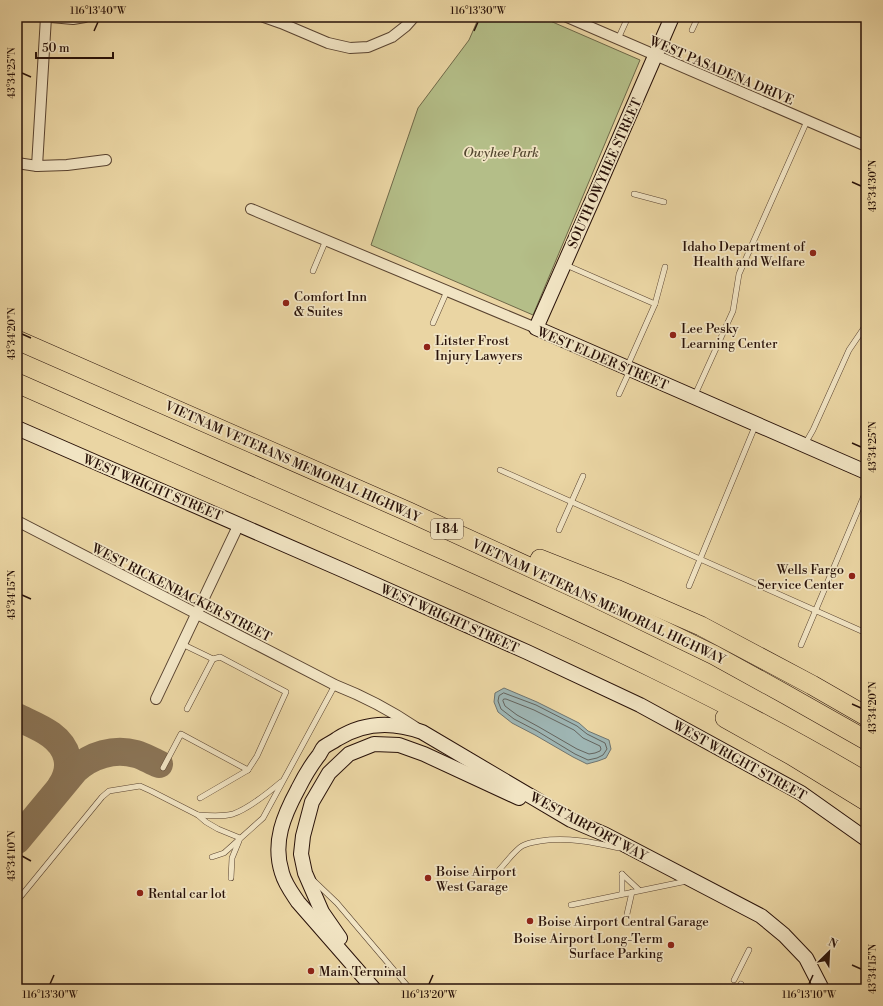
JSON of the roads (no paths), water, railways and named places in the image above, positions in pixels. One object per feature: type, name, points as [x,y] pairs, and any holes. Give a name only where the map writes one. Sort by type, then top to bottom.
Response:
[{"type":"highway","name":"VIETNAM VETERANS MEMORIAL HIGHWAY","points":[[17,340],[409,512],[588,594],[714,655],[866,740]]},
{"type":"highway","points":[[17,383],[506,599],[616,650],[775,730],[866,782]]},
{"type":"highway","points":[[409,512],[559,566],[658,607],[708,630],[812,685],[866,716]]},
{"type":"highway","points":[[506,599],[784,751],[866,801]]},
{"type":"street","points":[[37,166],[46,17]]},
{"type":"street","points":[[52,17],[73,19],[85,17]]},
{"type":"street","points":[[264,17],[328,43],[350,48],[368,47],[392,37],[406,26],[414,17]]},
{"type":"street","name":"WEST PASADENA DRIVE","points":[[567,17],[866,146]]},
{"type":"street","name":"SOUTH OWYHEE STREET","points":[[536,328],[672,17]]},
{"type":"street","points":[[17,164],[37,166],[67,165],[106,160]]},
{"type":"street","name":"WEST ELDER STREET","points":[[250,209],[536,328],[866,472]]},
{"type":"street","name":"WEST WRIGHT STREET","points":[[17,428],[239,524],[520,649],[640,705],[801,793],[866,838]]},
{"type":"street","name":"WEST RICKENBACKER STREET","points":[[17,521],[335,685]]},
{"type":"street","points":[[156,699],[239,524]]},
{"type":"street","name":"WEST AIRPORT WAY","points":[[335,685],[351,691],[395,714],[422,732],[571,820],[604,834],[761,916],[784,935],[806,958],[822,989]]},
{"type":"street","points":[[374,989],[298,902],[289,889],[282,873],[279,857],[279,838],[283,820],[289,806],[313,763],[324,748],[347,733],[366,726],[390,724],[411,728],[422,732]]},
{"type":"street","points":[[385,989],[336,933],[322,912],[305,873],[301,854],[303,836],[312,802],[329,773],[349,754],[374,744],[399,745],[424,754],[571,820]]},
{"type":"lane","points":[[618,39],[628,17]]},
{"type":"lane","points":[[692,30],[698,17]]},
{"type":"lane","points":[[694,397],[733,311],[739,274],[807,121]]},
{"type":"lane","points":[[634,194],[664,202]]},
{"type":"lane","points":[[313,271],[326,240]]},
{"type":"lane","points":[[564,264],[654,304]]},
{"type":"lane","points":[[619,394],[654,304],[665,267]]},
{"type":"lane","points":[[433,323],[447,291]]},
{"type":"lane","points":[[804,445],[813,430],[849,350],[866,325]]},
{"type":"lane","points":[[689,586],[756,424]]},
{"type":"lane","points":[[500,470],[866,633]]},
{"type":"lane","points":[[559,530],[583,476]]},
{"type":"lane","points":[[801,645],[866,491]]},
{"type":"lane","points":[[182,644],[213,659],[220,657],[286,692],[248,770],[200,798]]},
{"type":"lane","points":[[187,709],[213,659]]},
{"type":"lane","points":[[212,857],[224,853],[263,818],[335,685]]},
{"type":"lane","points":[[163,768],[181,734],[248,770]]},
{"type":"lane","points":[[198,816],[221,816],[234,814],[261,798],[284,780]]},
{"type":"lane","points":[[17,901],[102,797],[109,791],[140,786],[151,790],[206,822],[240,838]]},
{"type":"lane","points":[[231,878],[232,858],[240,838]]},
{"type":"lane","points":[[498,871],[522,846],[551,839],[574,839],[640,853]]},
{"type":"lane","points":[[866,857],[864,861],[866,869]]},
{"type":"lane","points":[[305,873],[337,902],[410,989]]},
{"type":"lane","points":[[622,894],[622,874],[639,890]]},
{"type":"lane","points":[[571,905],[690,880]]},
{"type":"lane","points":[[627,914],[632,892]]},
{"type":"lane","points":[[734,980],[750,950]]},
{"type":"lane","points":[[738,989],[741,984]]},
{"type":"water","points":[[504,688],[537,702],[579,723],[588,731],[609,740],[611,749],[606,758],[587,764],[512,723],[498,712],[494,702],[495,693]]},
{"type":"place","name":"Idaho Department of Health and Welfare","points":[[813,253]]},
{"type":"place","name":"Comfort Inn & Suites","points":[[286,303]]},
{"type":"place","name":"Lee Pesky Learning Center","points":[[673,335]]},
{"type":"place","name":"Litster Frost Injury Lawyers","points":[[427,347]]},
{"type":"place","name":"Wells Fargo Service Center","points":[[852,576]]},
{"type":"place","name":"Boise Airport West Garage","points":[[428,878]]},
{"type":"place","name":"Rental car lot","points":[[140,893]]},
{"type":"place","name":"Boise Airport Central Garage","points":[[530,921]]},
{"type":"place","name":"Boise Airport Long-Term Surface Parking","points":[[671,945]]},
{"type":"place","name":"Main Terminal","points":[[311,971]]},
{"type":"park label","name":"Owyhee Park","points":[[501,152]]}]
